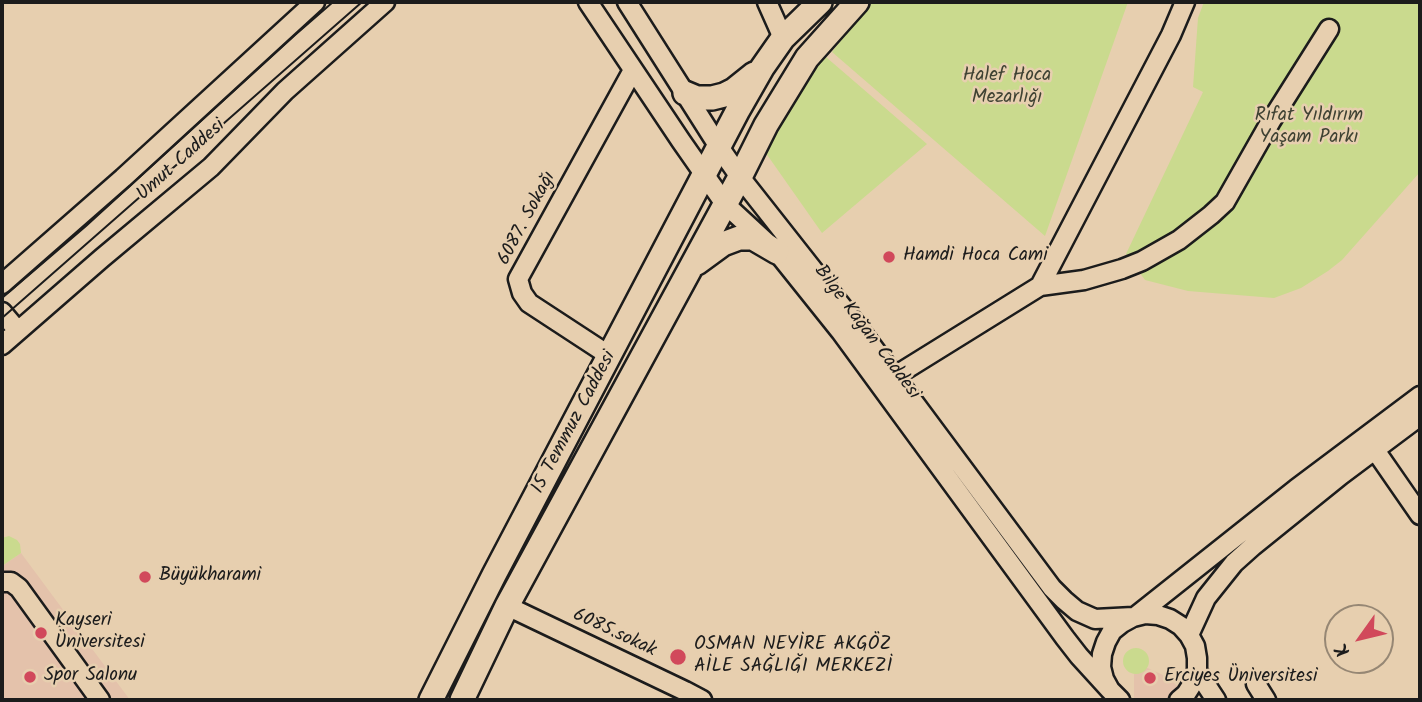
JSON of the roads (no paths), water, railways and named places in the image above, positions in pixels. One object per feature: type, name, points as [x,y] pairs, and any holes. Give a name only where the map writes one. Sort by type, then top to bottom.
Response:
[{"type":"main road","points":[[685,93],[697,98],[712,99],[724,95],[762,68],[783,38],[820,2]]},
{"type":"main road","name":"15 Temmuz Caddesi","points":[[462,700],[507,606],[766,125],[807,58],[857,2]]},
{"type":"main road","name":"15 Temmuz Caddesi","points":[[431,700],[494,575],[762,68]]},
{"type":"main road","points":[[689,270],[723,244],[739,238],[753,238],[777,252]]},
{"type":"street","name":"Umut Caddesi","points":[[2,284],[314,2]]},
{"type":"street","name":"Umut Caddesi","points":[[2,344],[211,167],[285,91],[385,2]]},
{"type":"street","name":"Bilge Kağan Caddesi","points":[[589,2],[725,204],[777,252],[841,332],[1065,638],[1117,697]]},
{"type":"street","name":"Bilge Kağan Caddesi","points":[[627,2],[740,177],[855,323],[1064,600],[1077,611],[1095,619],[1158,615],[1181,626],[1189,635]]},
{"type":"street","points":[[767,2],[783,38]]},
{"type":"street","points":[[1040,286],[1165,47],[1185,2]]},
{"type":"street","points":[[895,376],[1040,286],[1093,278],[1142,261],[1179,240],[1211,215],[1225,202],[1271,121],[1329,29]]},
{"type":"street","name":"6087. Sokağı","points":[[610,356],[529,303],[522,293],[518,279],[633,70]]},
{"type":"street","points":[[2,312],[18,331]]},
{"type":"street","points":[[1117,697],[1104,679],[1101,667],[1102,654],[1112,631],[1135,617],[1296,489],[1420,396]]},
{"type":"street","points":[[1179,700],[1193,683],[1197,671],[1195,646],[1189,635],[1206,598],[1234,563],[1272,530],[1420,416]]},
{"type":"street","points":[[1375,450],[1420,515]]},
{"type":"street","points":[[2,582],[19,588],[100,700]]},
{"type":"street","name":"6085.sokak","points":[[507,606],[702,700]]},
{"type":"street","points":[[1197,671],[1216,700]]},
{"type":"street","points":[[1256,684],[1266,700]]},
{"type":"tram line","points":[[2,298],[86,226],[333,2]]},
{"type":"tram line","points":[[2,318],[362,2]]},
{"type":"place","name":"Hamdi Hoca Cami","points":[[889,257]]},
{"type":"place","name":"Büyükharami","points":[[145,577]]},
{"type":"place","name":"Kayseri Üniversitesi","points":[[41,633]]},
{"type":"place","name":"OSMAN NEYİRE AKGÖZ AİLE SAĞLIĞI MERKEZİ","points":[[678,657]]},
{"type":"place","name":"Spor Salonu","points":[[30,677]]},
{"type":"place","name":"Erciyes Üniversitesi","points":[[1150,678]]},
{"type":"park label","name":"Halef Hoca Mezarlığı","points":[[1007,88]]},
{"type":"park label","name":"Rıfat Yıldırım Yaşam Parkı","points":[[1309,128]]}]
